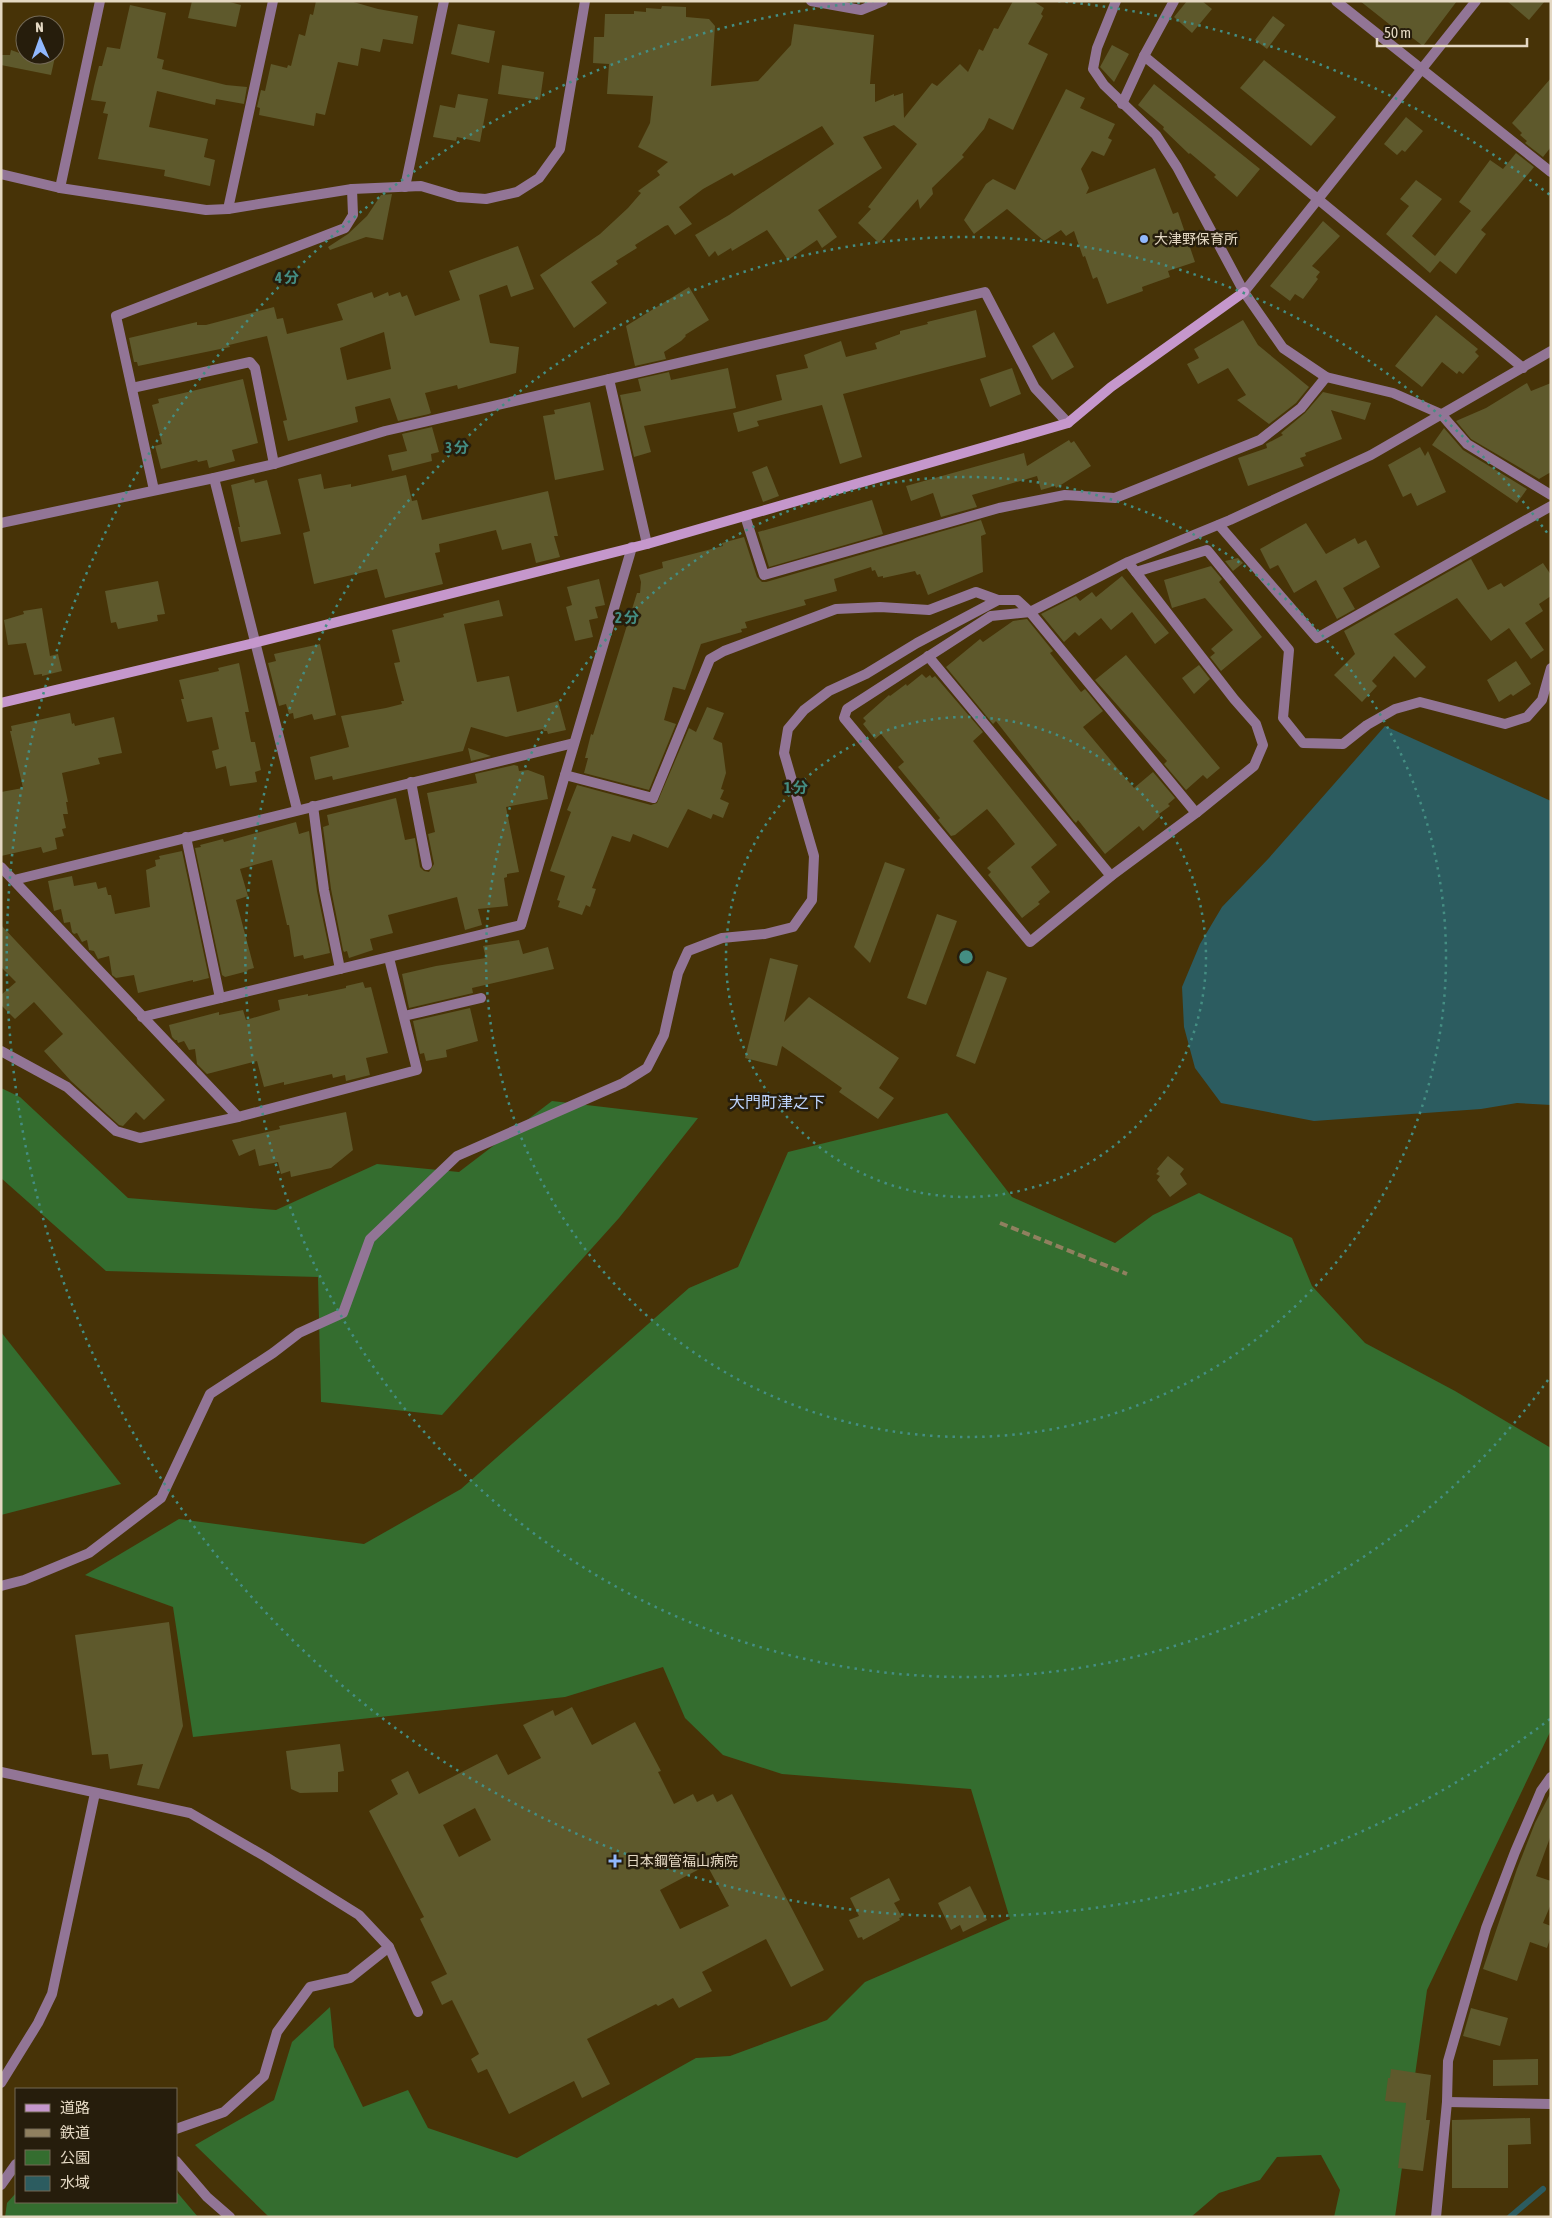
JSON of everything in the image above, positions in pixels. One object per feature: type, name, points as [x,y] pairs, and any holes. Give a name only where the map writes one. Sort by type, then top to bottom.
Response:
[{"type":"street","points":[[60,188],[100,1]]},
{"type":"street","points":[[228,209],[273,1]]},
{"type":"street","points":[[405,186],[444,1]]},
{"type":"street","points":[[1,174],[60,188],[206,210],[228,209],[352,189],[421,186],[458,197],[486,199],[517,192],[539,178],[560,149],[586,1]]},
{"type":"street","points":[[811,1],[861,10],[883,1]]},
{"type":"street","points":[[1116,1],[1097,48],[1094,69],[1104,85],[1156,135],[1177,167],[1244,292],[1283,348],[1326,377],[1393,392],[1441,414],[1467,444],[1551,495]]},
{"type":"street","points":[[1122,104],[1144,56],[1174,1]]},
{"type":"street","points":[[1336,1],[1551,172]]},
{"type":"street","points":[[1,703],[254,643],[647,544],[1068,423],[1111,387],[1244,292],[1476,1]]},
{"type":"street","points":[[1144,56],[1523,368]]},
{"type":"street","points":[[154,490],[116,316],[345,228],[353,215],[352,189]]},
{"type":"street","points":[[1,523],[274,464],[385,431],[985,292],[1035,388],[1068,423]]},
{"type":"street","points":[[1128,562],[1234,699],[1256,724],[1263,745],[1254,766],[1196,813],[1111,876],[1030,942],[844,718],[847,709],[991,616],[1030,612],[1128,562],[1219,524],[1371,455],[1551,352]]},
{"type":"street","points":[[132,388],[250,362],[255,368],[274,464]]},
{"type":"street","points":[[745,516],[764,575],[999,508],[1064,495],[1115,498],[1260,440],[1301,408],[1326,377]]},
{"type":"street","points":[[609,379],[647,544]]},
{"type":"street","points":[[214,478],[297,809]]},
{"type":"street","points":[[1219,524],[1317,638],[1551,506]]},
{"type":"street","points":[[142,1017],[521,925],[632,547]]},
{"type":"street","points":[[1136,572],[1206,550],[1290,650],[1283,718],[1303,743],[1343,744],[1367,724],[1395,709],[1420,702],[1505,724],[1527,717],[1542,700],[1551,668]]},
{"type":"street","points":[[565,775],[652,798],[710,658],[836,608],[880,607],[929,610],[976,592],[998,600],[1017,600],[1030,612],[1196,813]]},
{"type":"street","points":[[1,1586],[24,1580],[90,1553],[161,1498],[210,1394],[299,1333],[343,1313],[370,1239],[457,1156],[623,1083],[646,1068],[664,1035],[678,974],[688,951],[722,938],[765,934],[793,927],[812,900],[814,856],[784,752],[788,729],[804,710],[830,691],[866,674],[917,643],[998,600]]},
{"type":"street","points":[[928,656],[1111,876]]},
{"type":"street","points":[[14,880],[297,809],[574,743]]},
{"type":"street","points":[[411,782],[427,865]]},
{"type":"street","points":[[313,806],[324,890],[340,969]]},
{"type":"street","points":[[186,837],[220,998]]},
{"type":"street","points":[[1,867],[238,1117]]},
{"type":"street","points":[[1,1051],[67,1087],[116,1131],[140,1138],[238,1117],[417,1070],[389,958]]},
{"type":"street","points":[[404,1016],[481,998]]},
{"type":"street","points":[[1,1772],[190,1813],[266,1857],[359,1915],[389,1946],[418,2012]]},
{"type":"street","points":[[1436,2217],[1447,2102],[1448,2061],[1486,1928],[1518,1844],[1541,1791],[1551,1777]]},
{"type":"street","points":[[1,2083],[38,2023],[52,1994],[95,1793]]},
{"type":"street","points":[[178,2128],[224,2112],[264,2076],[277,2032],[310,1987],[350,1978],[389,1946]]},
{"type":"street","points":[[1447,2102],[1551,2104]]},
{"type":"street","points":[[178,2164],[207,2197],[230,2217]]},
{"type":"street","points":[[1,2185],[15,2165]]},
{"type":"green space","points":[[1,1088],[20,1097],[128,1198],[276,1210],[377,1164],[459,1172],[552,1101],[698,1118],[619,1218],[442,1415],[321,1402],[318,1277],[106,1271],[1,1178]]},
{"type":"green space","points":[[947,1113],[1012,1197],[1115,1243],[1153,1215],[1199,1193],[1292,1238],[1312,1286],[1365,1343],[1455,1391],[1551,1448],[1551,1730],[1427,1990],[1395,2217],[1334,2217],[1340,2190],[1321,2155],[1277,2157],[1260,2180],[1219,2193],[1191,2217],[268,2216],[195,2145],[274,2100],[292,2042],[330,2007],[334,2047],[363,2107],[408,2090],[428,2128],[517,2158],[696,2058],[730,2056],[827,2020],[865,1982],[1010,1919],[971,1789],[782,1774],[723,1755],[685,1718],[663,1667],[565,1697],[193,1737],[173,1607],[85,1575],[179,1519],[364,1544],[461,1489],[689,1288],[738,1267],[788,1152]]},
{"type":"green space","points":[[1,1332],[121,1484],[1,1515]]},
{"type":"green space","points":[[178,2193],[198,2217],[5,2217],[7,2203],[15,2194],[15,2203],[178,2203]]},
{"type":"water","points":[[1385,726],[1551,801],[1551,1105],[1517,1103],[1481,1109],[1314,1121],[1221,1103],[1195,1068],[1184,1027],[1182,987],[1200,944],[1222,907],[1269,858]]},
{"type":"building","points":[[192,1],[226,1],[241,5],[236,27],[188,18]]},
{"type":"building","points":[[316,1],[350,1],[378,9],[418,16],[413,44],[383,39],[380,52],[361,48],[358,66],[338,62],[325,115],[316,113],[314,126],[259,115],[260,108],[257,107],[261,90],[265,91],[271,64],[287,68],[288,65],[291,66],[299,34],[305,36],[310,14],[313,15]]},
{"type":"building","points":[[1013,1],[1033,1],[1044,8],[1041,14],[1043,16],[1028,44],[1048,54],[1013,130],[989,118],[984,129],[962,155],[964,157],[932,188],[933,194],[920,209],[918,199],[879,243],[858,223],[871,209],[868,207],[917,144],[894,125],[863,137],[882,168],[818,210],[837,237],[822,248],[817,240],[788,260],[767,230],[732,251],[731,248],[718,256],[715,251],[709,257],[695,235],[729,215],[834,144],[822,126],[734,176],[732,173],[703,189],[679,207],[692,224],[675,235],[668,225],[665,226],[635,245],[637,248],[616,261],[618,264],[591,282],[607,303],[574,328],[540,275],[600,234],[628,208],[641,193],[638,191],[660,175],[657,171],[668,162],[638,147],[650,123],[653,96],[607,94],[609,64],[593,63],[594,37],[604,37],[605,14],[634,14],[634,11],[646,12],[646,8],[661,9],[662,6],[686,7],[686,17],[709,19],[715,26],[711,86],[758,81],[791,45],[794,24],[874,35],[870,84],[875,84],[875,102],[894,94],[894,96],[903,93],[904,118],[932,83],[937,86],[960,64],[968,72],[979,49],[983,51],[994,28],[998,29]]},
{"type":"building","points":[[1187,1],[1202,1],[1212,9],[1192,33],[1174,17]]},
{"type":"building","points":[[1360,1],[1457,1],[1423,46],[1410,36],[1408,39]]},
{"type":"building","points":[[1507,1],[1545,1],[1529,20]]},
{"type":"building","points":[[130,5],[166,13],[157,58],[164,60],[162,69],[226,85],[247,87],[244,104],[216,99],[215,105],[157,91],[149,127],[208,139],[204,157],[215,160],[210,186],[164,176],[165,170],[98,159],[108,114],[103,113],[106,102],[91,100],[99,66],[102,66],[107,47],[120,49]]},
{"type":"building","points":[[1273,16],[1285,25],[1267,49],[1255,40]]},
{"type":"building","points":[[458,24],[495,31],[489,63],[451,54]]},
{"type":"building","points":[[1112,45],[1129,54],[1114,82],[1100,67]]},
{"type":"building","points":[[11,50],[15,51],[15,65],[53,65],[51,75],[1,65],[1,55],[10,55]]},
{"type":"building","points":[[1264,60],[1336,117],[1311,146],[1240,88]]},
{"type":"building","points":[[502,65],[544,72],[540,100],[498,94]]},
{"type":"building","points":[[1551,78],[1551,147],[1543,157],[1525,143],[1527,141],[1520,135],[1522,133],[1512,123]]},
{"type":"building","points":[[1154,84],[1260,169],[1237,197],[1214,177],[1216,175],[1189,154],[1163,129],[1164,127],[1138,105]]},
{"type":"building","points":[[1066,89],[1085,98],[1080,108],[1115,124],[1108,138],[1112,140],[1104,156],[1092,151],[1081,169],[1089,188],[1086,194],[1155,168],[1173,214],[1178,212],[1195,262],[1168,271],[1170,277],[1142,287],[1143,291],[1107,304],[1097,277],[1093,279],[1085,256],[1083,257],[1074,231],[1066,236],[1061,230],[1044,241],[1007,209],[974,234],[964,220],[986,184],[993,179],[1015,190]]},
{"type":"building","points":[[458,94],[488,99],[480,142],[457,137],[456,141],[433,137],[440,105],[455,108]]},
{"type":"building","points":[[1406,117],[1423,131],[1405,152],[1402,150],[1397,155],[1384,144]]},
{"type":"building","points":[[1516,153],[1534,167],[1481,230],[1486,234],[1456,274],[1440,261],[1430,273],[1386,234],[1409,206],[1400,199],[1416,180],[1442,199],[1412,236],[1435,256],[1471,211],[1459,202],[1490,160],[1503,169]]},
{"type":"building","points":[[392,194],[383,240],[366,237],[330,250],[328,247],[348,234],[367,216],[381,195]]},
{"type":"building","points":[[1323,221],[1340,236],[1312,266],[1320,272],[1316,277],[1318,279],[1303,299],[1295,294],[1290,301],[1270,286]]},
{"type":"building","points":[[518,246],[534,289],[511,297],[507,285],[479,295],[490,343],[519,347],[516,373],[458,389],[457,385],[425,393],[431,413],[429,414],[398,421],[390,398],[355,407],[358,422],[288,441],[283,421],[287,420],[267,336],[229,345],[230,347],[138,366],[137,362],[134,362],[129,338],[197,322],[197,325],[206,325],[274,307],[277,319],[283,318],[287,334],[343,320],[337,304],[372,292],[374,298],[388,292],[389,296],[400,292],[402,297],[407,295],[415,316],[460,300],[449,271]],"holes":[[[384,332],[391,369],[347,380],[340,348]]]},
{"type":"building","points":[[689,287],[709,320],[685,335],[681,341],[664,352],[666,359],[635,366],[626,326]]},
{"type":"building","points":[[976,310],[986,357],[843,394],[862,457],[840,464],[822,405],[757,421],[759,426],[738,432],[733,413],[782,400],[776,375],[808,368],[804,355],[841,341],[846,357],[877,349],[875,343],[900,334],[900,331]]},
{"type":"building","points":[[1436,315],[1478,349],[1475,352],[1479,356],[1463,374],[1459,371],[1457,374],[1442,362],[1422,387],[1395,366]]},
{"type":"building","points":[[1243,320],[1258,345],[1309,387],[1296,403],[1269,424],[1237,400],[1246,395],[1228,368],[1198,384],[1187,364],[1199,358],[1194,349]]},
{"type":"building","points":[[1054,332],[1074,367],[1052,380],[1032,346]]},
{"type":"building","points":[[728,368],[736,408],[644,426],[651,452],[634,457],[620,395],[641,391],[638,379],[669,372],[671,380]]},
{"type":"building","points":[[1012,368],[1021,394],[990,407],[980,379]]},
{"type":"building","points":[[243,379],[258,443],[232,450],[235,461],[209,468],[207,460],[198,462],[197,460],[161,469],[155,446],[162,444],[152,405],[159,403],[158,399]]},
{"type":"building","points":[[1527,383],[1531,391],[1551,383],[1551,472],[1539,479],[1471,439],[1456,421],[1486,408]]},
{"type":"building","points":[[1323,392],[1371,403],[1365,420],[1331,410],[1342,439],[1305,453],[1306,456],[1300,458],[1304,466],[1248,486],[1238,458],[1267,448],[1266,444],[1283,435],[1281,433],[1305,413]]},
{"type":"building","points":[[590,402],[604,470],[555,480],[543,416],[555,414],[554,410]]},
{"type":"building","points":[[432,427],[439,452],[431,454],[432,461],[392,471],[388,455],[407,451],[402,434]]},
{"type":"building","points":[[1444,428],[1463,450],[1527,489],[1517,503],[1432,445]]},
{"type":"building","points":[[1069,440],[1071,443],[1074,441],[1091,466],[1056,488],[1055,486],[1041,490],[1037,476],[972,495],[977,507],[941,517],[933,493],[911,501],[906,486],[1024,453],[1027,466]]},
{"type":"building","points":[[1420,447],[1425,456],[1428,451],[1446,492],[1417,506],[1411,493],[1403,497],[1388,465]]},
{"type":"building","points":[[767,466],[779,496],[763,502],[752,472]]},
{"type":"building","points":[[321,474],[324,489],[351,484],[351,487],[406,475],[412,501],[417,500],[422,520],[548,491],[558,536],[554,536],[560,557],[536,563],[531,543],[502,550],[496,530],[439,544],[440,552],[435,553],[443,584],[385,598],[377,569],[314,584],[303,533],[310,531],[298,479]]},
{"type":"building","points":[[254,479],[255,483],[267,480],[281,534],[241,542],[238,527],[240,527],[231,485]]},
{"type":"building","points":[[872,500],[883,534],[769,567],[758,532]]},
{"type":"building","points":[[981,520],[986,534],[981,536],[983,572],[928,595],[920,574],[917,575],[915,571],[883,578],[883,576],[878,577],[875,570],[872,571],[871,567],[834,579],[837,591],[804,600],[806,605],[745,622],[747,628],[741,629],[742,632],[701,644],[685,690],[673,687],[664,720],[676,724],[649,790],[584,773],[588,758],[585,758],[591,734],[593,735],[637,593],[640,593],[641,582],[639,575],[663,568],[662,562],[723,546],[722,543],[744,537],[757,577],[762,582],[766,582]]},
{"type":"building","points":[[1306,523],[1326,554],[1355,538],[1358,544],[1366,540],[1380,567],[1343,588],[1355,609],[1337,619],[1316,580],[1294,593],[1278,565],[1270,569],[1260,549]]},
{"type":"building","points":[[1238,558],[1243,563],[1233,571],[1225,561]]},
{"type":"building","points":[[1471,559],[1488,590],[1501,583],[1504,587],[1543,563],[1551,575],[1551,596],[1539,604],[1543,611],[1525,623],[1544,650],[1531,659],[1509,628],[1491,641],[1457,598],[1394,634],[1426,667],[1415,678],[1394,656],[1372,681],[1377,686],[1362,702],[1334,675],[1355,654],[1344,631]]},
{"type":"building","points":[[1211,566],[1222,579],[1219,582],[1262,637],[1221,671],[1210,657],[1215,653],[1211,649],[1233,630],[1205,598],[1172,608],[1164,580]]},
{"type":"building","points":[[1122,576],[1169,633],[1155,644],[1132,612],[1111,630],[1101,618],[1079,636],[1075,632],[1064,642],[1041,614],[1076,596],[1080,601],[1092,592],[1096,597]]},
{"type":"building","points":[[599,579],[605,605],[595,607],[598,618],[589,620],[593,637],[575,641],[566,607],[572,605],[567,587]]},
{"type":"building","points":[[158,581],[165,614],[157,615],[158,621],[118,629],[116,622],[111,623],[105,591]]},
{"type":"building","points":[[499,600],[503,616],[464,624],[477,682],[509,676],[517,712],[558,701],[566,730],[548,734],[543,729],[506,737],[471,727],[463,751],[333,780],[332,776],[315,780],[310,757],[349,747],[341,716],[386,708],[402,704],[401,701],[404,701],[394,663],[400,662],[392,630],[444,617],[443,614]]},
{"type":"building","points":[[42,608],[50,656],[58,654],[62,671],[42,676],[42,674],[34,675],[26,643],[8,645],[4,620],[24,614],[23,611]]},
{"type":"building","points":[[1027,619],[1053,651],[1050,653],[1081,692],[1085,689],[1103,711],[1083,727],[1134,788],[1153,772],[1175,798],[1168,804],[1170,806],[1159,814],[1160,816],[1143,831],[1139,826],[1105,854],[1078,820],[1076,823],[1074,821],[996,721],[993,724],[946,667],[980,639],[983,642],[1013,621]]},
{"type":"building","points":[[320,644],[336,715],[314,720],[312,714],[294,719],[293,713],[289,714],[286,704],[279,706],[268,663],[276,661],[274,654]]},
{"type":"building","points":[[1126,655],[1220,768],[1207,779],[1203,775],[1186,790],[1164,764],[1167,761],[1095,680]]},
{"type":"building","points":[[1516,661],[1531,684],[1513,696],[1511,694],[1499,702],[1487,680]]},
{"type":"building","points":[[239,663],[249,712],[245,712],[251,742],[255,742],[261,770],[255,772],[257,782],[230,786],[226,766],[216,769],[212,751],[219,749],[212,717],[187,722],[181,699],[184,699],[179,680],[219,671],[218,668]]},
{"type":"building","points":[[1199,665],[1210,679],[1194,694],[1182,678]]},
{"type":"building","points":[[922,674],[926,678],[930,675],[932,678],[935,676],[983,732],[973,741],[1057,845],[1031,867],[1050,892],[1038,902],[1040,904],[1022,918],[988,875],[991,872],[987,868],[1015,844],[997,821],[987,809],[955,835],[951,836],[938,820],[940,818],[898,767],[904,762],[881,734],[875,739],[863,724],[866,721],[863,718],[889,695],[906,684],[907,686]]},
{"type":"building","points":[[707,707],[724,713],[713,739],[722,743],[726,773],[721,789],[724,790],[720,799],[729,803],[723,818],[713,814],[711,819],[688,809],[668,848],[633,834],[630,842],[612,836],[592,888],[596,889],[590,907],[586,905],[582,915],[558,907],[560,901],[557,900],[565,876],[550,871],[571,812],[567,810],[577,785],[651,805],[657,803],[689,728],[696,732]]},
{"type":"building","points":[[70,713],[72,724],[74,723],[75,726],[114,717],[122,753],[98,758],[100,764],[62,773],[68,802],[66,802],[68,814],[63,814],[66,828],[62,829],[64,836],[55,838],[57,849],[43,853],[41,847],[1,856],[1,792],[23,788],[10,731],[12,731],[11,726]]},
{"type":"building","points":[[468,748],[491,756],[471,761]]},
{"type":"building","points":[[514,765],[518,766],[519,771],[528,770],[544,776],[548,799],[506,807],[519,872],[507,874],[507,877],[504,878],[508,906],[478,909],[482,925],[465,930],[457,897],[388,915],[393,933],[370,939],[373,950],[349,958],[347,951],[344,952],[343,950],[331,889],[323,827],[329,825],[327,815],[396,798],[405,840],[415,838],[420,867],[424,871],[429,872],[434,864],[428,834],[435,832],[427,793],[477,783],[475,774]]},
{"type":"building","points":[[296,822],[299,834],[309,831],[317,891],[330,953],[304,959],[303,955],[294,957],[289,925],[287,925],[272,860],[240,869],[248,896],[236,900],[254,968],[225,977],[222,975],[195,848],[223,839],[224,842]]},
{"type":"building","points":[[182,851],[209,978],[138,993],[134,975],[116,978],[112,975],[109,956],[98,959],[94,951],[89,950],[87,940],[82,942],[77,933],[74,934],[72,932],[70,922],[64,923],[61,909],[54,911],[48,881],[72,876],[74,886],[96,882],[98,889],[106,887],[108,895],[111,895],[115,914],[150,907],[146,870],[156,866],[155,860],[160,859],[159,856]]},
{"type":"building","points":[[885,862],[905,869],[870,963],[854,947]]},
{"type":"building","points":[[937,914],[957,921],[926,1005],[907,998]]},
{"type":"building","points":[[1,925],[165,1100],[144,1120],[136,1112],[123,1126],[119,1125],[71,1081],[44,1051],[63,1034],[34,1002],[15,1019],[1,1005],[1,995],[16,982],[1,967]]},
{"type":"building","points":[[519,940],[523,954],[548,947],[554,969],[472,988],[473,993],[409,1008],[402,974],[486,958],[483,946]]},
{"type":"building","points":[[770,958],[798,965],[784,1022],[809,997],[899,1058],[879,1088],[894,1098],[878,1119],[839,1092],[842,1088],[782,1046],[777,1066],[745,1058]]},
{"type":"building","points":[[987,971],[1007,978],[975,1064],[956,1056]]},
{"type":"building","points":[[363,982],[365,988],[371,987],[388,1053],[366,1058],[370,1075],[346,1081],[345,1075],[333,1078],[332,1074],[284,1085],[284,1082],[264,1087],[257,1061],[207,1074],[197,1064],[195,1049],[189,1050],[184,1041],[178,1043],[172,1037],[169,1025],[219,1012],[219,1015],[243,1010],[246,1020],[280,1010],[278,1000],[346,988],[346,986]]},
{"type":"building","points":[[470,1008],[478,1041],[446,1050],[447,1057],[426,1061],[424,1053],[420,1054],[413,1021]]},
{"type":"building","points":[[346,1112],[353,1150],[331,1168],[291,1177],[290,1171],[281,1174],[278,1162],[259,1166],[255,1149],[239,1156],[232,1140],[280,1129],[279,1126]]},
{"type":"building","points":[[1168,1156],[1184,1169],[1180,1174],[1187,1184],[1170,1197],[1157,1180],[1160,1176],[1156,1174],[1159,1171],[1157,1169]]},
{"type":"building","points":[[169,1622],[183,1726],[159,1789],[137,1785],[143,1764],[110,1769],[108,1754],[92,1755],[75,1635]]},
{"type":"building","points":[[572,1707],[592,1745],[635,1722],[661,1771],[658,1772],[674,1804],[693,1794],[697,1802],[713,1794],[717,1802],[732,1794],[824,1970],[791,1987],[766,1939],[702,1972],[712,1991],[679,2008],[673,1998],[658,2006],[656,2004],[587,2039],[610,2084],[582,2098],[574,2081],[509,2114],[487,2069],[478,2073],[471,2059],[479,2054],[452,2000],[442,2005],[431,1982],[447,1974],[420,1919],[424,1917],[369,1811],[398,1794],[391,1780],[408,1771],[419,1794],[497,1754],[508,1775],[541,1758],[523,1725],[553,1710],[555,1716]],"holes":[[[475,1808],[491,1840],[459,1857],[443,1825]],[[707,1865],[729,1906],[680,1929],[660,1890]]]},
{"type":"building","points":[[340,1744],[344,1771],[338,1772],[338,1792],[300,1793],[291,1789],[286,1751]]},
{"type":"building","points":[[1551,1792],[1551,1835],[1536,1876],[1551,1881],[1551,1904],[1543,1923],[1551,1926],[1551,1936],[1547,1948],[1530,1942],[1517,1981],[1483,1969],[1517,1869],[1535,1823]]},
{"type":"building","points":[[889,1878],[900,1900],[894,1903],[902,1917],[899,1918],[900,1920],[863,1940],[862,1937],[858,1938],[849,1920],[859,1916],[850,1898]]},
{"type":"building","points":[[970,1886],[987,1920],[963,1932],[960,1925],[951,1930],[938,1903]]},
{"type":"building","points":[[1471,2008],[1508,2018],[1500,2046],[1463,2036]]},
{"type":"building","points":[[1538,2059],[1538,2085],[1493,2086],[1493,2060]]},
{"type":"building","points":[[1391,2069],[1431,2075],[1426,2120],[1430,2120],[1423,2171],[1398,2168],[1406,2103],[1385,2101]]},
{"type":"building","points":[[1530,2118],[1531,2144],[1508,2145],[1508,2188],[1452,2188],[1452,2120]]},
{"type":"waterway","points":[[1510,2217],[1543,2189]]},
{"type":"railway","points":[[1000,1223],[1127,1274]]},
{"type":"place","name":"大津野保育所","points":[[1144,239]]},
{"type":"place","name":"日本鋼管福山病院","points":[[615,1861]]},
{"type":"district","name":"大門町津之下","points":[[777,1102]]}]
